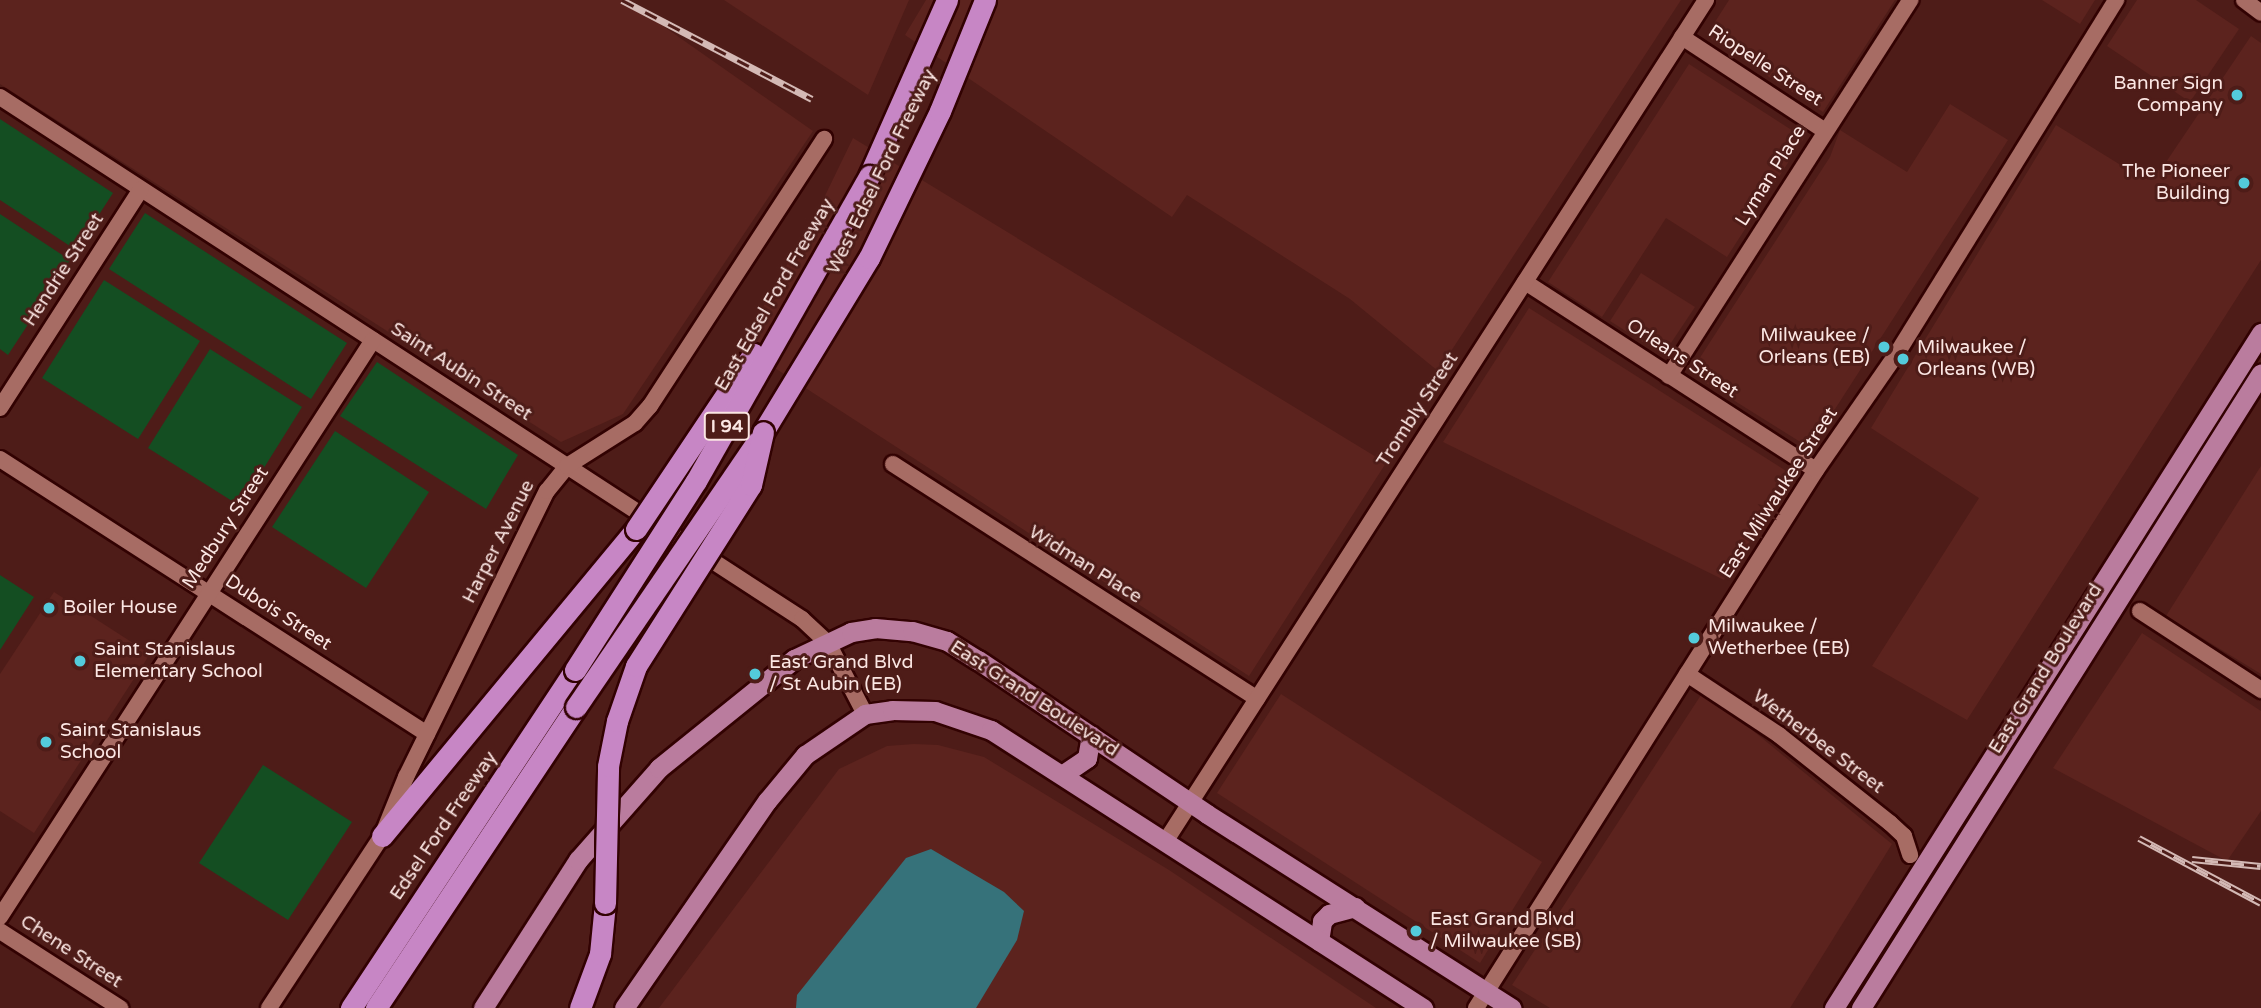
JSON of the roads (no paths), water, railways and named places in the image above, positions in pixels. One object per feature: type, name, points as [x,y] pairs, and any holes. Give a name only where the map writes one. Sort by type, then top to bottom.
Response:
[{"type":"highway","name":"East Edsel Ford Freeway","points":[[575,670],[696,481],[869,176],[947,0]]},
{"type":"highway","name":"West Edsel Ford Freeway","points":[[376,1008],[763,432],[869,258],[940,111],[985,0]]},
{"type":"highway","points":[[382,836],[636,529],[869,176]]},
{"type":"highway","points":[[580,1008],[600,954],[606,903],[608,766],[617,720],[636,666],[751,485],[763,432]]},
{"type":"highway","name":"Edsel Ford Freeway","points":[[351,1008],[575,670]]},
{"type":"main road","name":"East Grand Boulevard","points":[[1834,1008],[1878,933],[2261,333]]},
{"type":"main road","name":"East Grand Boulevard","points":[[1861,1008],[2261,373]]},
{"type":"main road","points":[[2227,385],[2245,398]]},
{"type":"main road","name":"East Grand Boulevard","points":[[483,1008],[578,860],[659,768],[794,659],[828,643],[875,628],[912,631],[947,641],[1355,907],[1481,1000],[1512,1008]]},
{"type":"main road","points":[[624,1008],[768,801],[805,755],[865,714],[910,710],[959,716],[991,730],[1423,1008]]},
{"type":"main road","points":[[1062,775],[1087,758],[1091,735]]},
{"type":"main road","points":[[1319,941],[1322,921],[1329,914],[1355,907]]},
{"type":"street","name":"Trombly Street","points":[[1166,842],[1706,0]]},
{"type":"street","name":"Lyman Place","points":[[1669,376],[1910,0]]},
{"type":"street","name":"East Milwaukee Street","points":[[1481,1000],[1816,470],[1895,355],[2116,0]]},
{"type":"street","points":[[2241,2],[2261,13]]},
{"type":"street","name":"Riopelle Street","points":[[1682,37],[1825,131]]},
{"type":"street","name":"Saint Aubin Street","points":[[0,97],[802,619],[828,643],[865,714]]},
{"type":"street","name":"Harper Avenue","points":[[269,1008],[382,836],[427,734],[547,491],[567,466],[635,423],[650,406],[824,139]]},
{"type":"street","name":"Hendrie Street","points":[[0,408],[141,189]]},
{"type":"street","name":"Orleans Street","points":[[1525,282],[1816,470]]},
{"type":"street","name":"Medbury Street","points":[[0,916],[373,340]]},
{"type":"street","name":"Dubois Street","points":[[0,459],[427,734]]},
{"type":"street","name":"Widman Place","points":[[893,464],[1257,699]]},
{"type":"street","points":[[2140,611],[2261,690]]},
{"type":"street","name":"Wetherbee Street","points":[[1687,674],[1779,735],[1891,823],[1904,836],[1910,855]]},
{"type":"street","name":"Chene Street","points":[[0,931],[120,1008]]},
{"type":"water","points":[[931,849],[1004,892],[1024,911],[1017,940],[976,1008],[796,1008],[797,995],[906,858]]},
{"type":"railway","points":[[622,0],[812,99]]},
{"type":"railway","points":[[2139,838],[2261,903]]},
{"type":"railway","points":[[2192,859],[2261,866]]},
{"type":"place","name":"Banner Sign Company","points":[[2237,95]]},
{"type":"place","name":"The Pioneer Building","points":[[2244,183]]},
{"type":"place","name":"Milwaukee / Orleans (EB)","points":[[1884,347]]},
{"type":"place","name":"Milwaukee / Orleans (WB)","points":[[1903,359]]},
{"type":"place","name":"Boiler House","points":[[49,608]]},
{"type":"place","name":"Milwaukee / Wetherbee (EB)","points":[[1694,638]]},
{"type":"place","name":"Saint Stanislaus Elementary School","points":[[80,661]]},
{"type":"place","name":"East Grand Blvd / St Aubin (EB)","points":[[755,674]]},
{"type":"place","name":"Saint Stanislaus School","points":[[46,742]]},
{"type":"place","name":"East Grand Blvd / Milwaukee (SB)","points":[[1416,931]]}]
